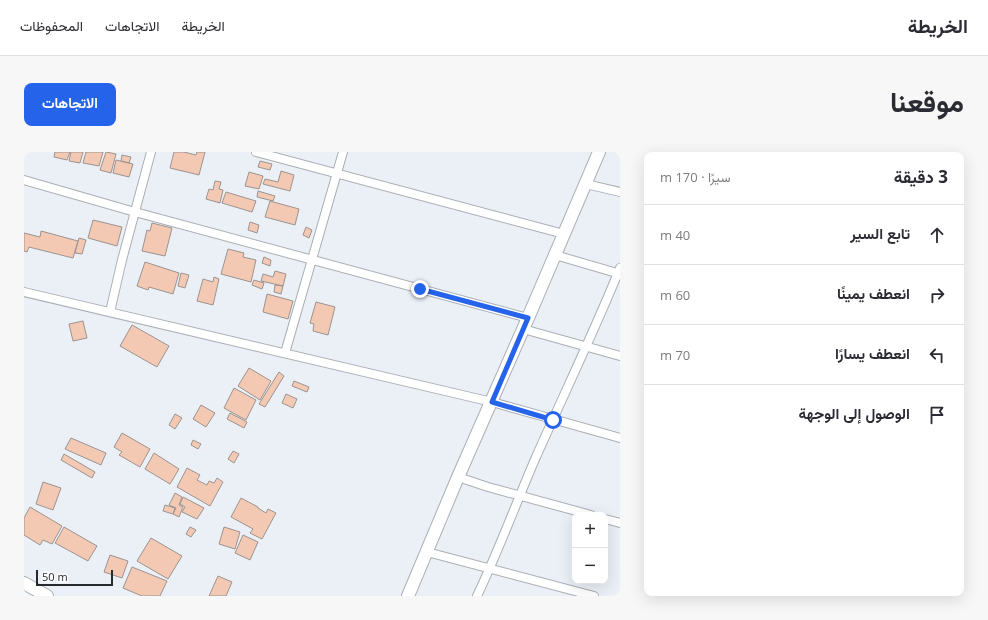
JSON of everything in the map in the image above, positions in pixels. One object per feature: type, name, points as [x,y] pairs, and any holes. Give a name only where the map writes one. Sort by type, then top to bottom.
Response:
[{"type":"street","points":[[110,312],[151,152]]},
{"type":"street","points":[[256,152],[564,234]]},
{"type":"street","points":[[285,353],[343,152]]},
{"type":"street","points":[[408,596],[599,152]]},
{"type":"street","points":[[24,180],[312,260],[526,324],[586,347],[620,356]]},
{"type":"street","points":[[586,184],[620,192]]},
{"type":"street","points":[[477,596],[619,272],[555,255]]},
{"type":"street","points":[[24,292],[492,402],[620,438]]},
{"type":"street","points":[[458,477],[580,512]]},
{"type":"street","points":[[608,520],[620,523]]},
{"type":"street","points":[[427,552],[594,596]]},
{"type":"street","points":[[24,583],[47,596]]},
{"type":"building","points":[[55,152],[70,152],[67,160],[54,157]]},
{"type":"building","points":[[71,152],[83,152],[80,163],[69,161]]},
{"type":"building","points":[[86,152],[103,152],[99,166],[83,163]]},
{"type":"building","points":[[106,152],[116,154],[111,173],[100,170]]},
{"type":"building","points":[[174,152],[184,152],[196,155],[197,152],[205,152],[199,175],[170,168]]},
{"type":"building","points":[[122,155],[131,157],[129,163],[121,161]]},
{"type":"building","points":[[116,160],[133,164],[129,177],[113,173]]},
{"type":"building","points":[[260,161],[272,164],[270,170],[258,167]]},
{"type":"building","points":[[281,171],[294,175],[290,191],[263,184],[265,179],[278,182]]},
{"type":"building","points":[[249,172],[263,176],[259,189],[245,186]]},
{"type":"building","points":[[215,181],[221,182],[219,189],[223,190],[220,203],[206,199],[209,189],[213,190]]},
{"type":"building","points":[[258,191],[275,196],[273,201],[257,197]]},
{"type":"building","points":[[226,192],[256,201],[252,212],[222,203]]},
{"type":"building","points":[[270,201],[299,209],[295,225],[265,217]]},
{"type":"building","points":[[93,220],[122,227],[117,246],[88,238]]},
{"type":"building","points":[[250,222],[259,225],[257,233],[248,230]]},
{"type":"building","points":[[152,223],[172,228],[165,256],[142,251],[147,230],[150,231]]},
{"type":"building","points":[[306,227],[312,230],[309,238],[303,235]]},
{"type":"building","points":[[41,231],[78,241],[73,258],[29,247],[27,252],[24,251],[24,233],[40,237]]},
{"type":"building","points":[[79,238],[86,240],[82,254],[75,253]]},
{"type":"building","points":[[228,249],[244,253],[243,257],[256,260],[251,282],[221,274]]},
{"type":"building","points":[[264,257],[271,260],[270,266],[262,263]]},
{"type":"building","points":[[145,262],[179,273],[173,294],[149,287],[148,290],[137,286]]},
{"type":"building","points":[[275,271],[286,274],[283,286],[261,281],[263,274],[273,277]]},
{"type":"building","points":[[181,273],[189,275],[185,288],[178,286]]},
{"type":"building","points":[[214,277],[219,279],[213,305],[197,301],[203,279],[213,282]]},
{"type":"building","points":[[254,280],[264,283],[262,289],[252,285]]},
{"type":"building","points":[[275,285],[283,286],[281,294],[274,292]]},
{"type":"building","points":[[267,294],[293,301],[288,319],[263,312]]},
{"type":"building","points":[[316,302],[335,307],[328,335],[313,331],[314,324],[310,323]]},
{"type":"building","points":[[83,321],[87,338],[73,341],[69,324]]},
{"type":"building","points":[[132,325],[169,346],[157,367],[120,346]]},
{"type":"building","points":[[249,368],[271,381],[260,400],[238,386]]},
{"type":"building","points":[[279,372],[284,376],[265,407],[259,404]]},
{"type":"building","points":[[294,381],[309,387],[307,392],[292,386]]},
{"type":"building","points":[[234,388],[256,400],[246,420],[224,408]]},
{"type":"building","points":[[286,394],[297,399],[293,408],[282,403]]},
{"type":"building","points":[[201,405],[215,413],[206,427],[193,419]]},
{"type":"building","points":[[230,413],[247,422],[244,428],[227,419]]},
{"type":"building","points":[[175,414],[182,418],[175,429],[169,425]]},
{"type":"building","points":[[122,433],[150,449],[140,467],[119,455],[122,452],[114,447]]},
{"type":"building","points":[[71,438],[106,453],[101,465],[65,449]]},
{"type":"building","points":[[193,440],[201,444],[198,449],[191,445]]},
{"type":"building","points":[[233,451],[239,454],[234,463],[228,459]]},
{"type":"building","points":[[154,453],[179,469],[170,484],[145,469]]},
{"type":"building","points":[[64,454],[95,472],[92,478],[61,460]]},
{"type":"building","points":[[187,468],[200,475],[197,480],[207,485],[209,481],[214,483],[217,478],[223,482],[210,506],[177,487]]},
{"type":"building","points":[[43,482],[61,488],[53,510],[36,504]]},
{"type":"building","points":[[175,493],[182,497],[179,505],[183,507],[179,517],[173,514],[176,508],[169,505]]},
{"type":"building","points":[[183,497],[204,508],[197,519],[182,512],[185,507],[180,504]]},
{"type":"building","points":[[241,498],[266,513],[268,509],[276,513],[262,539],[250,533],[253,529],[231,517]]},
{"type":"building","points":[[165,505],[175,508],[173,514],[163,511]]},
{"type":"building","points":[[30,507],[62,526],[52,544],[43,540],[40,545],[24,535],[24,518]]},
{"type":"building","points":[[64,527],[97,546],[88,561],[55,543]]},
{"type":"building","points":[[190,527],[196,530],[191,537],[186,534]]},
{"type":"building","points":[[224,527],[240,532],[235,549],[219,544]]},
{"type":"building","points":[[243,535],[258,542],[250,560],[235,553]]},
{"type":"building","points":[[151,538],[182,556],[168,579],[137,561]]},
{"type":"building","points":[[110,555],[128,561],[122,578],[104,572]]},
{"type":"building","points":[[132,567],[167,581],[160,596],[142,596],[123,588]]},
{"type":"building","points":[[218,576],[232,582],[226,596],[209,596]]},
{"type":"route","points":[[420,289],[528,318],[492,402],[553,420]]}]
